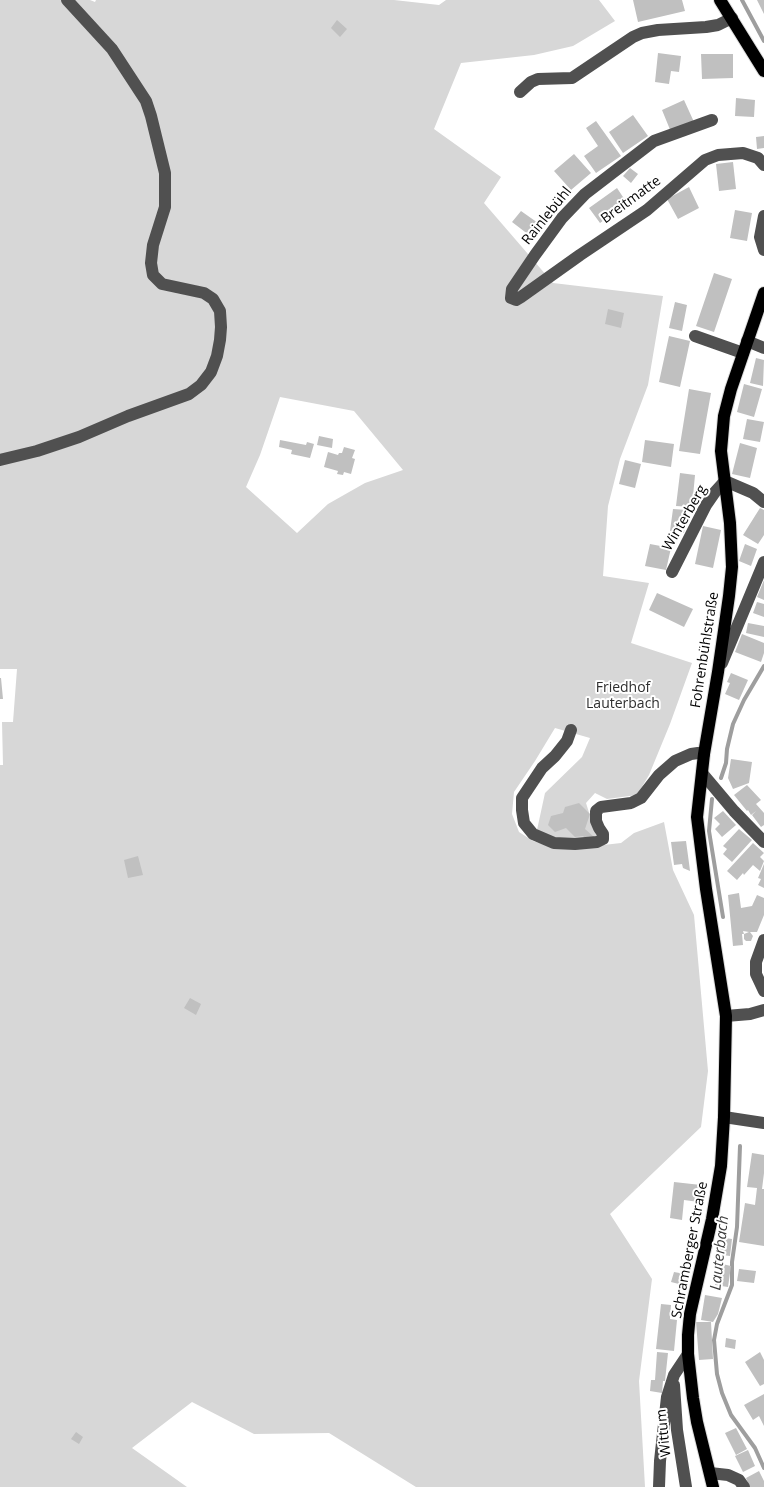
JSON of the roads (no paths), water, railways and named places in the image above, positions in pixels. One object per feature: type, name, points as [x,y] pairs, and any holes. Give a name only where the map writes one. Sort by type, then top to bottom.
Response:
[{"type":"main road","points":[[720,0],[764,71]]},
{"type":"main road","name":"Fohrenbühlstraße","points":[[726,1016],[708,906],[698,817],[704,754],[718,672],[732,567],[732,547],[721,451],[724,416],[731,389],[764,293]]},
{"type":"main road","name":"Schramberger Straße","points":[[713,1487],[696,1414],[688,1354],[690,1314],[717,1194],[721,1166],[726,1016]]},
{"type":"street","points":[[0,460],[38,451],[79,437],[128,416],[190,394],[201,385],[211,372],[220,340],[220,311],[213,299],[204,293],[162,284],[153,275],[153,245],[165,207],[165,173],[151,116],[146,101],[112,49],[67,0]]},
{"type":"street","points":[[520,92],[531,82],[538,79],[572,78],[633,37],[642,33],[718,25],[732,18]]},
{"type":"street","name":"Rainlebühl","points":[[521,297],[516,300],[511,298],[512,289],[534,255],[562,218],[585,194],[654,141],[712,120]]},
{"type":"street","name":"Breitmatte","points":[[521,297],[647,210],[705,160],[718,155],[742,153],[758,158],[764,165]]},
{"type":"street","points":[[764,216],[760,237],[764,250]]},
{"type":"street","points":[[694,336],[745,347],[764,348]]},
{"type":"street","points":[[725,481],[753,493],[764,502]]},
{"type":"street","name":"Winterberg","points":[[672,572],[706,505],[725,481]]},
{"type":"street","points":[[718,672],[764,562]]},
{"type":"street","points":[[571,730],[567,742],[542,768],[522,798],[524,824],[533,834],[554,843],[589,843],[603,840],[603,834],[596,821],[596,811],[601,807],[631,803],[641,798],[659,775],[675,761],[691,754],[704,754]]},
{"type":"street","points":[[702,773],[764,842]]},
{"type":"street","points":[[764,940],[756,962],[756,974],[764,991]]},
{"type":"street","points":[[726,1016],[750,1014],[764,1010]]},
{"type":"street","points":[[724,1118],[764,1123]]},
{"type":"street","points":[[659,1487],[667,1397],[674,1375],[688,1354]]},
{"type":"street","name":"Wittum","points":[[674,1375],[677,1430],[686,1487]]},
{"type":"street","points":[[710,1473],[728,1474],[739,1480],[744,1487]]},
{"type":"waterway","name":"Lauterbach","points":[[742,0],[764,41]]},
{"type":"waterway","name":"Lauterbach","points":[[721,778],[726,763],[733,724],[744,700],[764,666]]},
{"type":"waterway","name":"Lauterbach","points":[[712,799],[709,831],[723,917]]},
{"type":"waterway","name":"Lauterbach","points":[[740,1146],[737,1227],[732,1262],[732,1285],[717,1324],[714,1340],[717,1374],[722,1393],[731,1415],[755,1448],[764,1468]]},
{"type":"park label","name":"Friedhof Lauterbach","points":[[623,696]]}]
